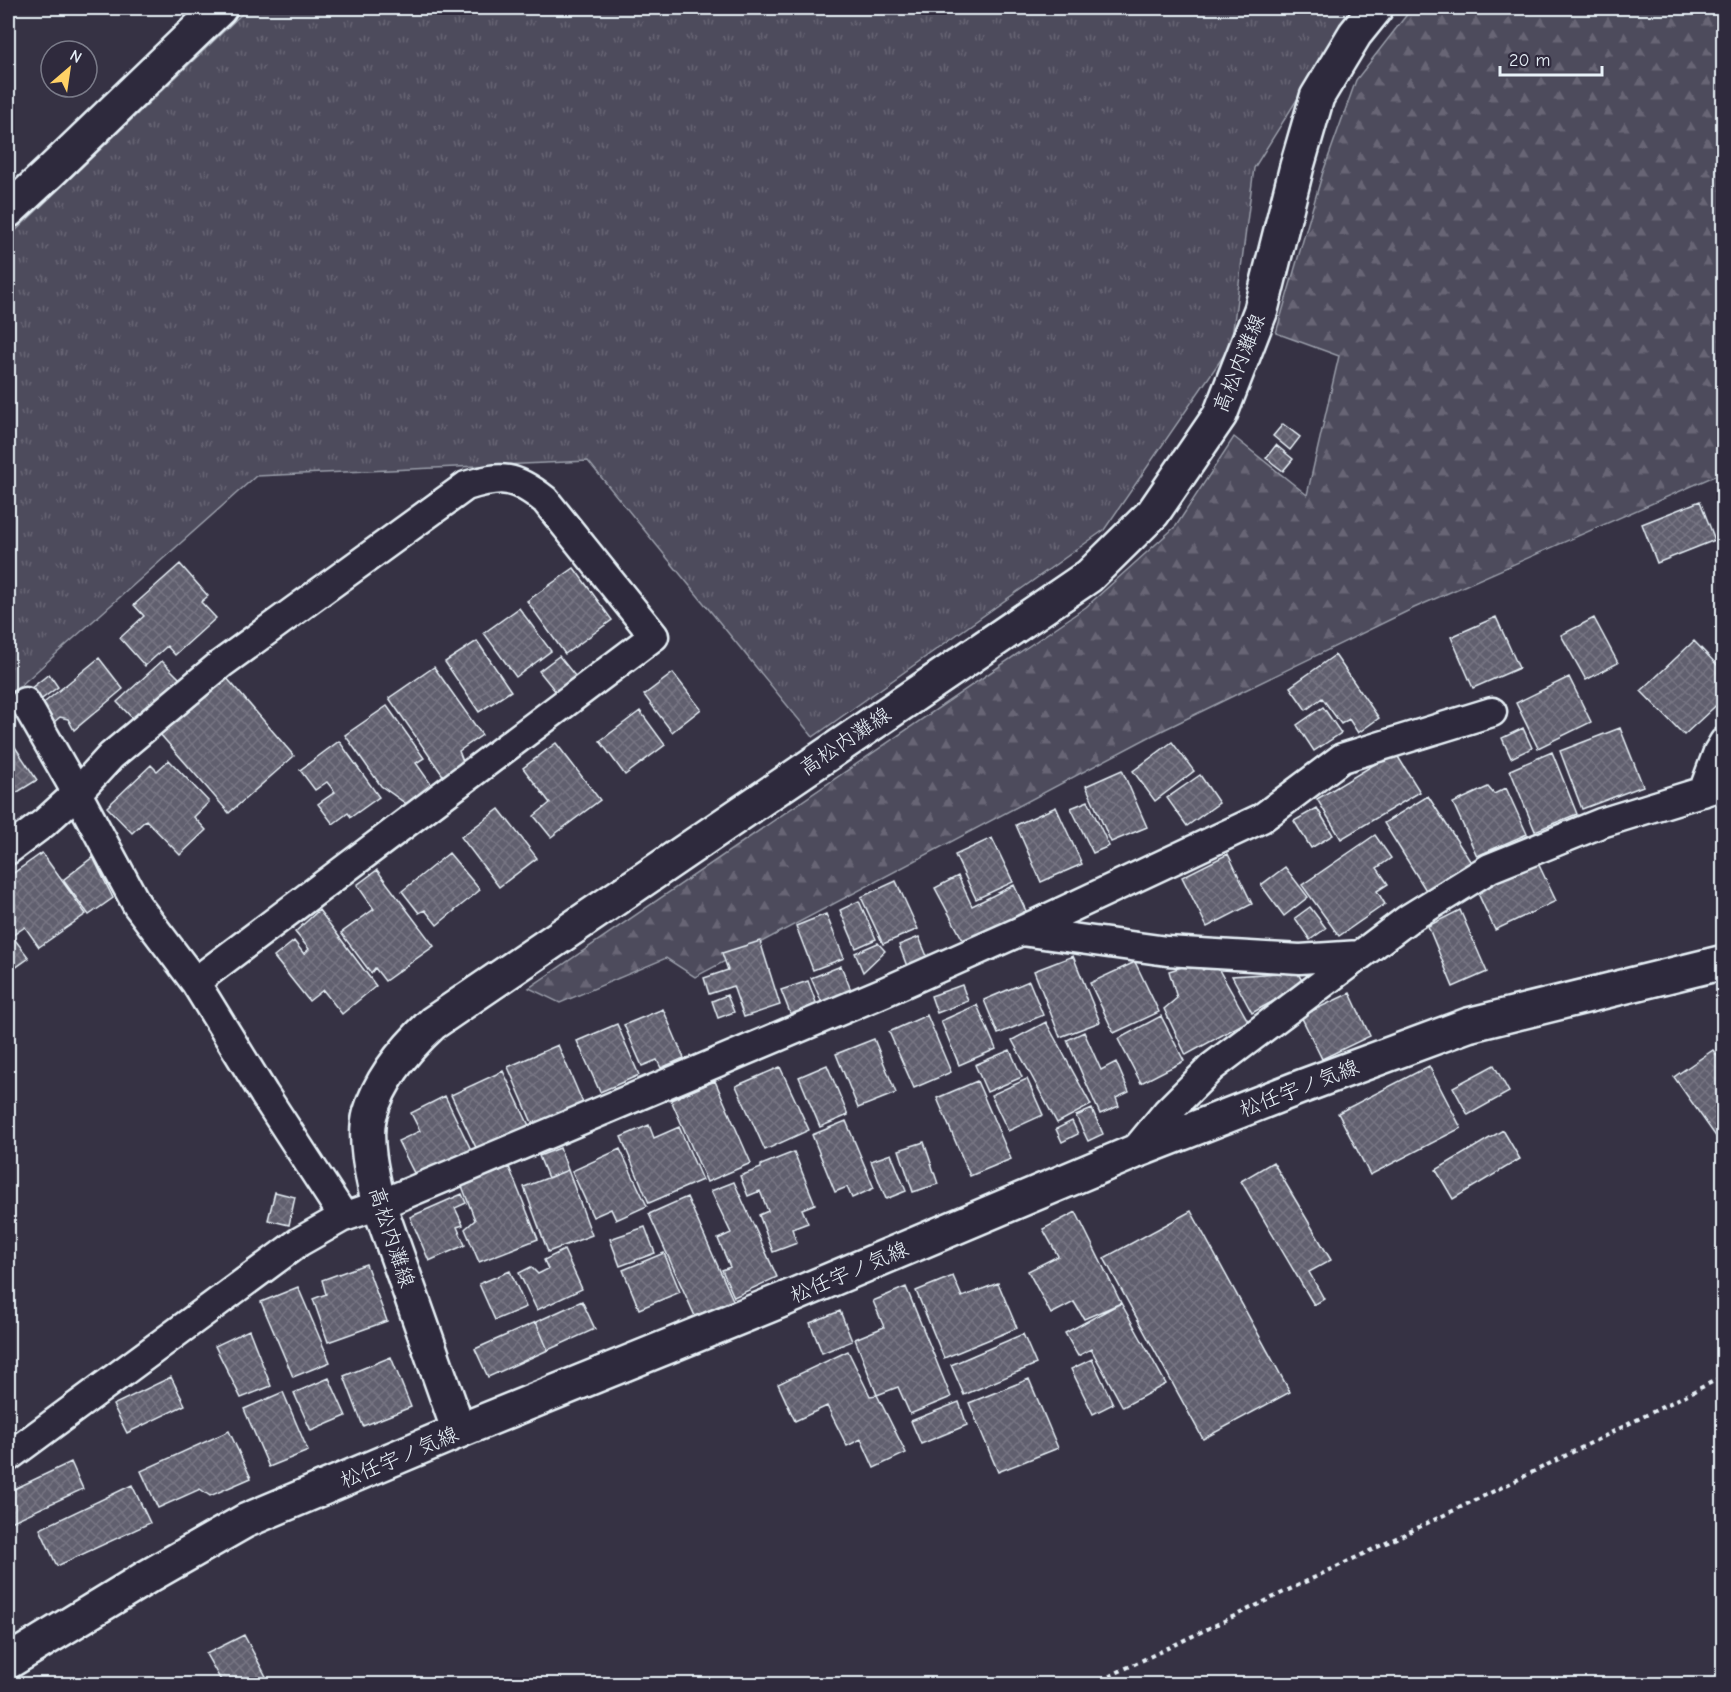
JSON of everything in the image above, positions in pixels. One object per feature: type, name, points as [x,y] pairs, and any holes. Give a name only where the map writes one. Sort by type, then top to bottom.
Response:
[{"type":"main road","points":[[8,211],[220,8]]},
{"type":"main road","name":"高松内灘線","points":[[459,1431],[379,1205],[369,1144],[370,1115],[381,1087],[393,1068],[409,1046],[432,1023],[1089,576],[1153,513],[1220,415],[1261,310],[1317,96],[1355,34],[1376,8]]},
{"type":"main road","name":"松任宇ノ気線","points":[[8,1662],[147,1577],[245,1521],[459,1431],[785,1299],[1134,1152],[1468,1025],[1724,962]]},
{"type":"street","points":[[8,850],[44,823],[77,793],[111,756],[221,664],[466,486],[488,480],[512,479],[530,488],[545,500],[654,636],[195,982]]},
{"type":"street","points":[[25,702],[137,905],[195,982],[344,1217]]},
{"type":"street","points":[[8,1457],[299,1242],[344,1217],[379,1205],[884,992],[1021,931],[1262,818],[1342,758],[1492,711]]},
{"type":"street","points":[[1134,1152],[1167,1112],[1212,1067],[1408,919],[1490,868],[1602,823],[1713,789],[1718,752],[1724,742]]},
{"type":"street","points":[[1021,931],[1167,951],[1300,959],[1360,955]]},
{"type":"path","points":[[1093,1684],[1517,1480],[1724,1376]]},
{"type":"green space","points":[[248,8],[1349,8],[1352,12],[1254,168],[1231,345],[1104,530],[813,737],[588,461],[256,476],[19,687],[8,693],[8,238]]},
{"type":"green space","points":[[1412,8],[1723,8],[1723,475],[1719,474],[1414,608],[1151,736],[695,977],[666,958],[560,1003],[529,988],[1086,607],[1176,526],[1234,437],[1307,495],[1339,356],[1276,333],[1323,172],[1356,80]]},
{"type":"building","points":[[1283,424],[1300,437],[1290,450],[1273,436]]},
{"type":"building","points":[[1276,445],[1293,459],[1283,471],[1266,458]]},
{"type":"building","points":[[1700,501],[1715,540],[1657,563],[1642,524]]},
{"type":"building","points":[[180,564],[208,596],[201,602],[216,618],[175,655],[167,646],[145,666],[120,638],[144,616],[134,605]]},
{"type":"building","points":[[574,568],[612,620],[565,654],[527,601]]},
{"type":"building","points":[[519,608],[551,651],[516,677],[484,633]]},
{"type":"building","points":[[1496,617],[1519,668],[1473,688],[1451,637]]},
{"type":"building","points":[[1594,618],[1618,663],[1586,680],[1561,635]]},
{"type":"building","points":[[477,641],[511,691],[479,712],[445,662]]},
{"type":"building","points":[[1694,641],[1724,672],[1724,698],[1684,735],[1641,691]]},
{"type":"building","points":[[1335,655],[1379,718],[1358,733],[1349,719],[1341,724],[1322,698],[1306,710],[1290,687]]},
{"type":"building","points":[[559,656],[576,677],[556,692],[539,671]]},
{"type":"building","points":[[99,658],[123,689],[74,730],[68,719],[60,717],[53,723],[40,706]]},
{"type":"building","points":[[162,661],[180,679],[135,721],[117,702]]},
{"type":"building","points":[[434,667],[482,735],[459,751],[464,764],[444,777],[389,698]]},
{"type":"building","points":[[673,673],[701,709],[672,732],[644,695]]},
{"type":"building","points":[[49,674],[58,687],[39,701],[30,689]]},
{"type":"building","points":[[226,677],[294,756],[229,813],[160,734]]},
{"type":"building","points":[[1569,677],[1591,722],[1538,748],[1516,703]]},
{"type":"building","points":[[387,706],[424,758],[416,763],[433,787],[408,805],[381,786],[345,735]]},
{"type":"building","points":[[1323,707],[1341,733],[1314,751],[1297,725]]},
{"type":"building","points":[[640,711],[665,745],[625,775],[600,741]]},
{"type":"building","points":[[1523,728],[1532,748],[1511,758],[1502,738]]},
{"type":"building","points":[[1620,728],[1643,786],[1582,809],[1560,751]]},
{"type":"building","points":[[8,739],[37,780],[8,798]]},
{"type":"building","points":[[339,741],[379,797],[351,817],[348,813],[333,824],[318,804],[335,792],[327,782],[315,790],[300,770]]},
{"type":"building","points":[[1172,742],[1194,771],[1155,801],[1133,771]]},
{"type":"building","points":[[556,743],[600,800],[551,837],[534,816],[550,803],[523,768]]},
{"type":"building","points":[[1395,752],[1420,792],[1341,839],[1317,799]]},
{"type":"building","points":[[1552,752],[1577,814],[1535,831],[1510,770]]},
{"type":"building","points":[[169,760],[209,802],[194,817],[206,830],[180,855],[146,820],[132,833],[107,807],[151,765],[157,771]]},
{"type":"building","points":[[1122,770],[1147,827],[1111,842],[1086,786]]},
{"type":"building","points":[[1200,775],[1219,803],[1187,826],[1167,798]]},
{"type":"building","points":[[1488,787],[1494,794],[1506,788],[1527,834],[1477,856],[1453,803]]},
{"type":"building","points":[[1428,796],[1472,864],[1427,892],[1384,823]]},
{"type":"building","points":[[1088,801],[1109,846],[1093,853],[1071,808]]},
{"type":"building","points":[[1056,807],[1082,864],[1041,882],[1016,825]]},
{"type":"building","points":[[1317,808],[1333,835],[1311,848],[1294,821]]},
{"type":"building","points":[[499,809],[537,858],[499,887],[461,837]]},
{"type":"building","points":[[1375,835],[1391,858],[1377,868],[1388,884],[1377,891],[1385,904],[1339,936],[1302,885]]},
{"type":"building","points":[[992,838],[1013,882],[976,899],[955,855]]},
{"type":"building","points":[[42,853],[86,914],[39,947],[25,927],[12,936],[29,958],[8,973],[8,877]]},
{"type":"building","points":[[449,853],[480,890],[437,925],[425,910],[419,913],[402,891]]},
{"type":"building","points":[[1228,854],[1252,904],[1207,927],[1182,877]]},
{"type":"building","points":[[93,857],[113,898],[89,915],[63,880]]},
{"type":"building","points":[[1537,861],[1556,901],[1495,930],[1476,889]]},
{"type":"building","points":[[1285,867],[1308,897],[1284,916],[1261,885]]},
{"type":"building","points":[[377,870],[434,946],[385,981],[375,968],[371,973],[341,933],[374,909],[357,885]]},
{"type":"building","points":[[958,876],[972,906],[1014,885],[1026,911],[964,942],[935,888]]},
{"type":"building","points":[[896,881],[918,929],[883,944],[861,897]]},
{"type":"building","points":[[859,901],[876,939],[856,948],[840,910]]},
{"type":"building","points":[[1310,907],[1326,928],[1310,940],[1295,918]]},
{"type":"building","points":[[319,910],[376,986],[342,1014],[323,990],[309,1001],[274,957],[294,941],[304,954],[309,949],[295,932]]},
{"type":"building","points":[[1460,910],[1487,972],[1453,987],[1428,926]]},
{"type":"building","points":[[826,914],[844,958],[813,970],[796,926]]},
{"type":"building","points":[[919,937],[929,961],[908,969],[899,945]]},
{"type":"building","points":[[760,941],[780,1005],[744,1017],[733,986],[709,994],[704,978],[728,970],[722,953]]},
{"type":"building","points":[[878,943],[885,951],[863,972],[855,953]]},
{"type":"building","points":[[1073,956],[1100,1022],[1060,1037],[1034,971]]},
{"type":"building","points":[[1135,962],[1159,1012],[1114,1033],[1090,983]]},
{"type":"building","points":[[1198,962],[1203,970],[1215,963],[1248,1021],[1186,1055],[1164,1009],[1177,998],[1169,971]]},
{"type":"building","points":[[841,966],[851,990],[822,1003],[811,978]]},
{"type":"building","points":[[1297,972],[1304,984],[1252,1013],[1232,976]]},
{"type":"building","points":[[808,981],[818,1008],[792,1018],[781,990]]},
{"type":"building","points":[[1029,981],[1043,1015],[998,1034],[984,1000]]},
{"type":"building","points":[[962,985],[968,1001],[937,1013],[931,996]]},
{"type":"building","points":[[1350,993],[1370,1036],[1322,1059],[1301,1016]]},
{"type":"building","points":[[727,995],[734,1012],[718,1018],[712,1001]]},
{"type":"building","points":[[977,1005],[996,1049],[959,1065],[941,1021]]},
{"type":"building","points":[[663,1009],[684,1058],[661,1068],[657,1060],[642,1066],[624,1025]]},
{"type":"building","points":[[927,1015],[951,1072],[914,1088],[889,1032]]},
{"type":"building","points":[[1161,1016],[1184,1061],[1141,1083],[1118,1039]]},
{"type":"building","points":[[1046,1022],[1091,1105],[1057,1123],[1012,1040]]},
{"type":"building","points":[[617,1024],[639,1075],[600,1092],[577,1041]]},
{"type":"building","points":[[1084,1032],[1101,1070],[1116,1062],[1129,1092],[1116,1098],[1119,1106],[1100,1114],[1067,1040]]},
{"type":"building","points":[[874,1039],[896,1093],[858,1108],[836,1054]]},
{"type":"building","points":[[558,1045],[586,1110],[536,1132],[508,1067]]},
{"type":"building","points":[[1010,1050],[1022,1077],[987,1092],[975,1065]]},
{"type":"building","points":[[1713,1050],[1724,1065],[1724,1148],[1674,1077]]},
{"type":"building","points":[[827,1065],[848,1115],[820,1127],[799,1077]]},
{"type":"building","points":[[1494,1065],[1509,1092],[1468,1115],[1453,1087]]},
{"type":"building","points":[[1429,1066],[1461,1128],[1370,1175],[1338,1113]]},
{"type":"building","points":[[780,1067],[809,1130],[765,1150],[736,1086]]},
{"type":"building","points":[[503,1071],[532,1132],[480,1156],[451,1095]]},
{"type":"building","points":[[1027,1079],[1043,1115],[1008,1131],[991,1095]]},
{"type":"building","points":[[715,1081],[751,1163],[707,1182],[671,1100]]},
{"type":"building","points":[[977,1081],[1011,1159],[970,1176],[937,1098]]},
{"type":"building","points":[[445,1096],[473,1154],[418,1181],[398,1141],[420,1131],[411,1113]]},
{"type":"building","points":[[1092,1109],[1103,1134],[1088,1141],[1076,1116]]},
{"type":"building","points":[[846,1121],[874,1188],[852,1198],[847,1187],[835,1192],[812,1135]]},
{"type":"building","points":[[1072,1121],[1078,1134],[1062,1142],[1056,1129]]},
{"type":"building","points":[[649,1125],[654,1138],[679,1127],[702,1180],[649,1203],[621,1137]]},
{"type":"building","points":[[1503,1130],[1520,1159],[1453,1199],[1436,1170]]},
{"type":"building","points":[[924,1142],[938,1184],[913,1192],[899,1150]]},
{"type":"building","points":[[560,1148],[568,1170],[548,1178],[539,1156]]},
{"type":"building","points":[[620,1149],[647,1206],[616,1220],[611,1209],[593,1217],[572,1171]]},
{"type":"building","points":[[794,1152],[815,1204],[802,1209],[808,1223],[792,1229],[797,1243],[773,1252],[759,1215],[768,1211],[760,1191],[748,1196],[740,1176]]},
{"type":"building","points":[[891,1154],[906,1191],[886,1199],[871,1161]]},
{"type":"building","points":[[1273,1162],[1331,1260],[1309,1272],[1324,1299],[1314,1305],[1241,1181]]},
{"type":"building","points":[[509,1167],[538,1239],[479,1262],[465,1229],[475,1220],[462,1186]]},
{"type":"building","points":[[568,1170],[592,1235],[548,1252],[524,1187]]},
{"type":"building","points":[[734,1182],[777,1277],[734,1297],[722,1270],[730,1267],[718,1239],[731,1233],[711,1191]]},
{"type":"building","points":[[275,1192],[295,1197],[289,1225],[268,1220]]},
{"type":"building","points":[[462,1194],[466,1203],[455,1208],[463,1225],[457,1227],[465,1245],[429,1261],[410,1217]]},
{"type":"building","points":[[687,1197],[733,1300],[695,1316],[649,1214]]},
{"type":"building","points":[[1191,1211],[1290,1392],[1203,1439],[1104,1258]]},
{"type":"building","points":[[1076,1212],[1121,1303],[1084,1319],[1074,1302],[1051,1314],[1028,1271],[1058,1256],[1043,1229]]},
{"type":"building","points":[[645,1227],[655,1253],[620,1266],[610,1239]]},
{"type":"building","points":[[564,1250],[582,1289],[537,1310],[519,1273],[531,1267],[538,1274],[548,1269],[544,1260]]},
{"type":"building","points":[[664,1253],[680,1292],[639,1309],[623,1270]]},
{"type":"building","points":[[366,1264],[387,1321],[328,1342],[313,1299],[326,1294],[322,1280]]},
{"type":"building","points":[[510,1271],[526,1307],[495,1320],[479,1284]]},
{"type":"building","points":[[953,1276],[962,1297],[998,1283],[1017,1328],[944,1358],[916,1291]]},
{"type":"building","points":[[298,1287],[330,1362],[293,1377],[261,1302]]},
{"type":"building","points":[[906,1287],[951,1397],[910,1414],[898,1387],[877,1395],[855,1339],[884,1327],[873,1301]]},
{"type":"building","points":[[582,1301],[595,1329],[548,1350],[536,1322]]},
{"type":"building","points":[[1121,1303],[1166,1384],[1123,1407],[1091,1349],[1078,1356],[1065,1333]]},
{"type":"building","points":[[840,1311],[852,1341],[822,1353],[810,1323]]},
{"type":"building","points":[[536,1322],[548,1350],[488,1377],[475,1349]]},
{"type":"building","points":[[249,1330],[271,1386],[241,1398],[215,1346]]},
{"type":"building","points":[[1023,1334],[1036,1364],[964,1395],[951,1365]]},
{"type":"building","points":[[848,1351],[870,1396],[877,1395],[906,1453],[874,1468],[861,1439],[847,1446],[827,1406],[795,1421],[778,1384]]},
{"type":"building","points":[[391,1357],[411,1407],[363,1426],[344,1376]]},
{"type":"building","points":[[1092,1359],[1113,1404],[1093,1414],[1071,1369]]},
{"type":"building","points":[[171,1377],[185,1405],[127,1433],[113,1405]]},
{"type":"building","points":[[329,1378],[346,1416],[311,1431],[294,1393]]},
{"type":"building","points":[[1029,1379],[1058,1448],[998,1472],[969,1403]]},
{"type":"building","points":[[283,1392],[308,1451],[269,1467],[244,1409]]},
{"type":"building","points":[[959,1402],[967,1425],[921,1444],[911,1421]]},
{"type":"building","points":[[229,1431],[251,1478],[210,1496],[200,1489],[158,1508],[141,1471]]},
{"type":"building","points":[[71,1462],[83,1489],[11,1522],[8,1514],[8,1492]]},
{"type":"building","points":[[132,1485],[150,1523],[57,1566],[40,1529]]},
{"type":"building","points":[[244,1635],[270,1684],[223,1684],[206,1654]]}]
